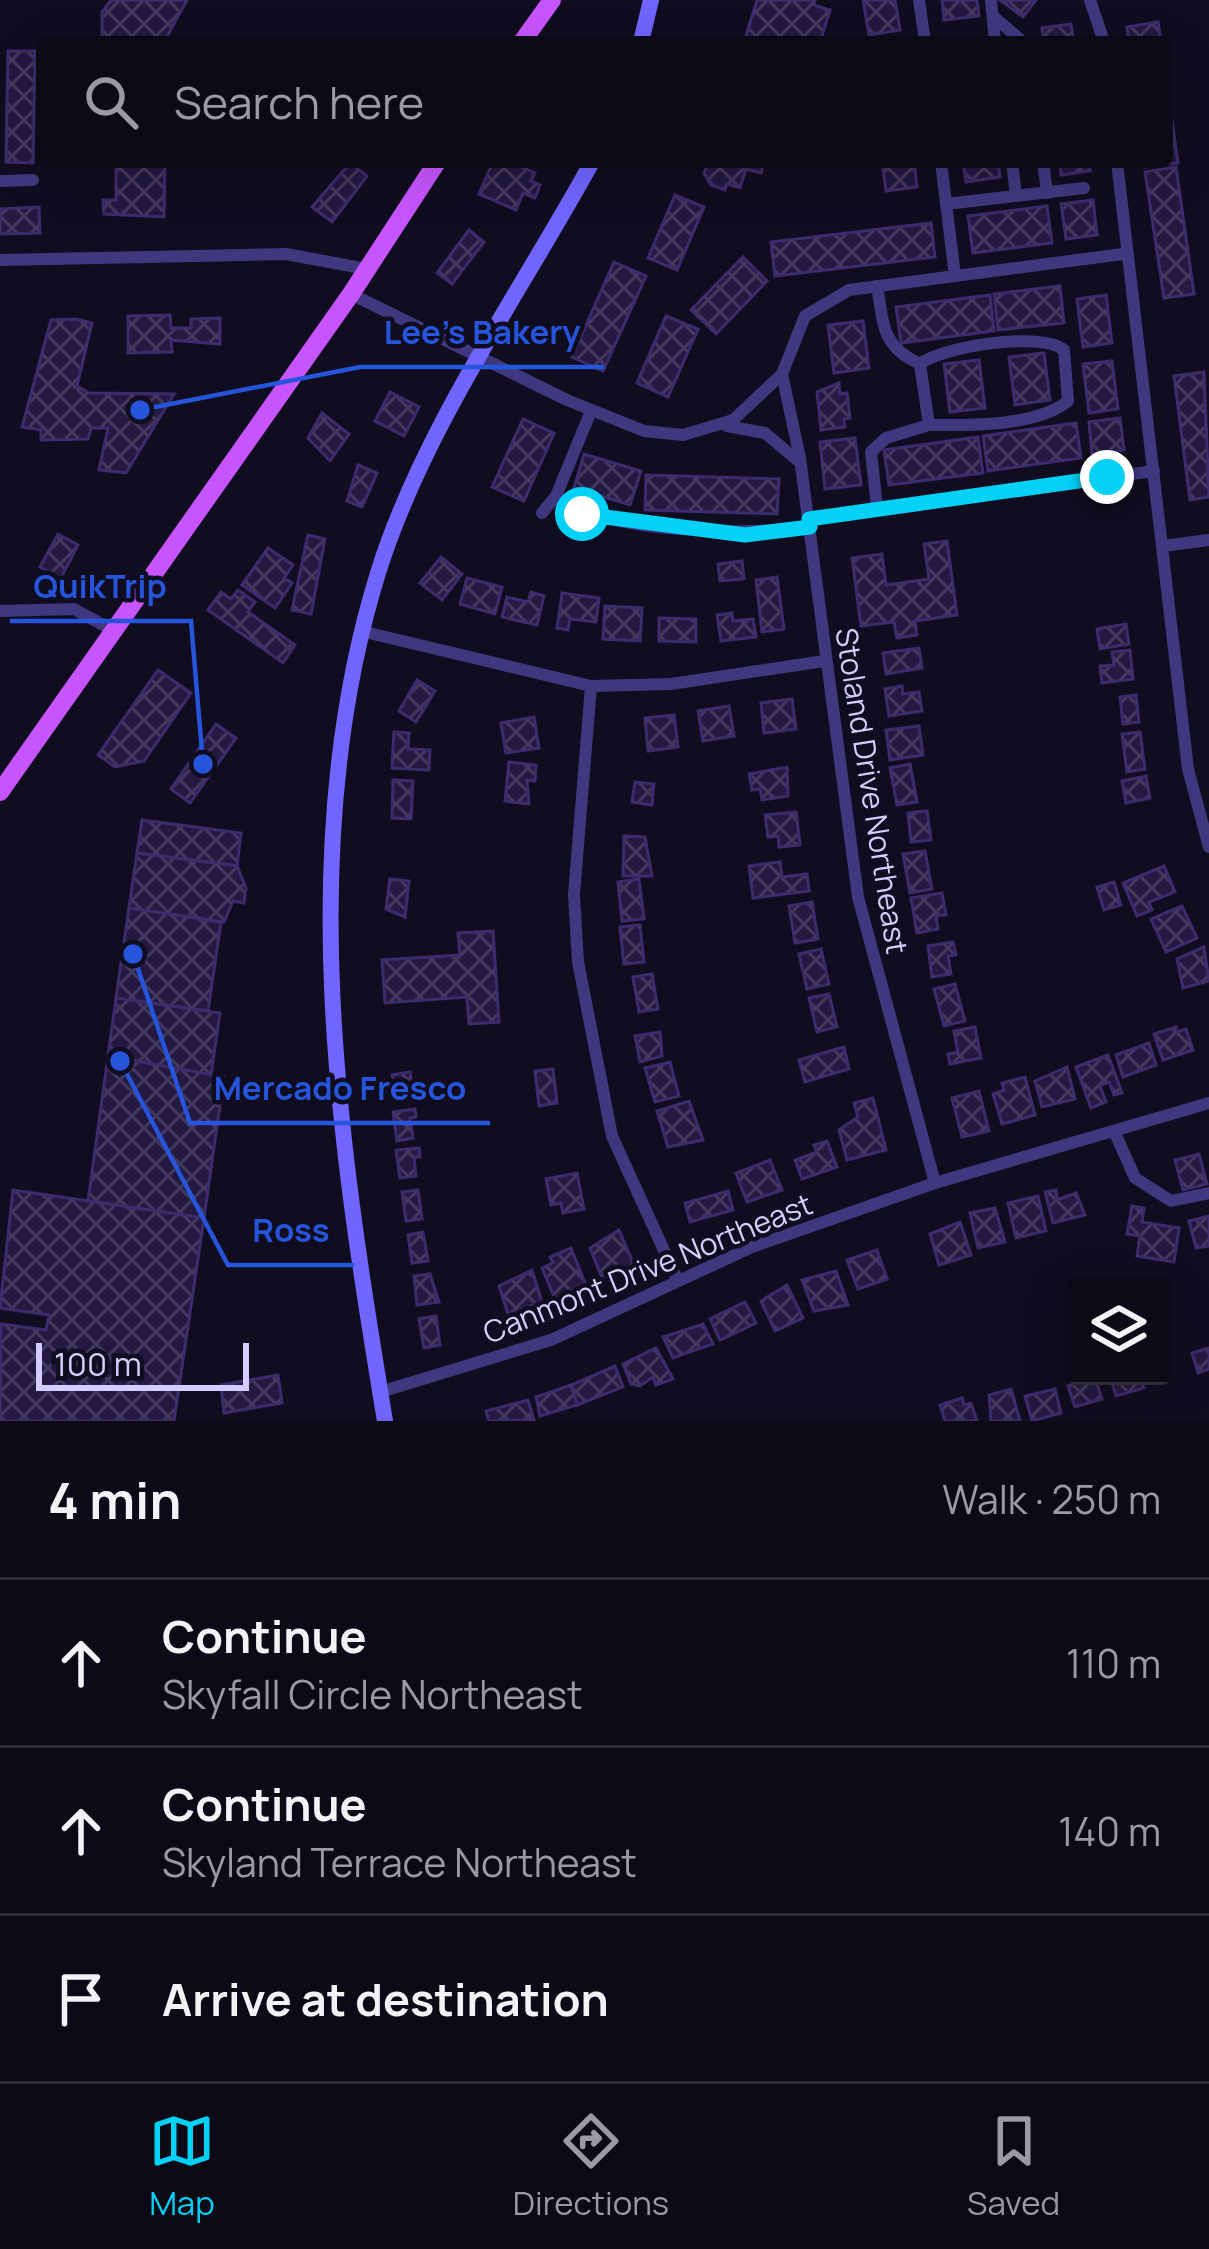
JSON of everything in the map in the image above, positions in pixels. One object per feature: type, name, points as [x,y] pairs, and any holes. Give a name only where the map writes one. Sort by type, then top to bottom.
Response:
[{"type":"main road","points":[[526,36],[552,0]]},
{"type":"main road","points":[[642,36],[651,0]]},
{"type":"main road","points":[[0,792],[351,294],[433,168]]},
{"type":"main road","points":[[385,1421],[335,1066],[332,1004],[341,764],[354,666],[391,540],[426,459],[589,168]]},
{"type":"street","points":[[920,0],[924,36]]},
{"type":"street","points":[[991,0],[995,36]]},
{"type":"street","points":[[1090,0],[1102,36]]},
{"type":"street","points":[[994,17],[1016,36]]},
{"type":"street","points":[[941,168],[956,276]]},
{"type":"street","points":[[1013,168],[1016,195]]},
{"type":"street","points":[[1044,168],[1047,193]]},
{"type":"street","points":[[1117,168],[1123,254],[1154,471],[1188,770],[1209,848]]},
{"type":"street","points":[[0,181],[33,179]]},
{"type":"street","points":[[946,204],[1084,188]]},
{"type":"street","points":[[0,260],[286,254],[368,269]]},
{"type":"street","points":[[351,294],[591,411],[644,430],[683,435],[720,425],[759,400],[782,374],[805,316],[824,300],[878,286],[1123,254]]},
{"type":"street","points":[[877,507],[871,452],[886,438],[929,425],[1055,410],[1068,401],[1066,361],[1059,345],[1029,340],[952,351],[920,364],[899,355],[883,336],[878,286]]},
{"type":"street","points":[[920,364],[929,425]]},
{"type":"street","name":"Stoland Drive Northeast","points":[[782,374],[801,465],[858,897],[935,1183]]},
{"type":"street","points":[[542,513],[556,496],[591,411]]},
{"type":"street","points":[[720,425],[765,433],[787,446],[801,465]]},
{"type":"street","points":[[556,496],[582,514],[745,535],[877,507],[1154,471]]},
{"type":"street","points":[[1163,545],[1209,540]]},
{"type":"street","points":[[0,611],[74,610],[114,631]]},
{"type":"street","points":[[365,632],[591,686],[671,684],[824,661]]},
{"type":"street","points":[[591,686],[574,896],[578,962],[612,1136],[678,1280]]},
{"type":"street","name":"Canmont Drive Northeast","points":[[380,1392],[518,1353],[752,1247],[935,1183],[1209,1103]]},
{"type":"street","points":[[1115,1133],[1135,1178],[1171,1201],[1209,1193]]},
{"type":"building","points":[[111,0],[187,0],[167,36],[102,36],[102,12]]},
{"type":"building","points":[[757,0],[815,0],[814,5],[830,10],[822,36],[746,36]]},
{"type":"building","points":[[863,0],[895,0],[900,30],[869,35]]},
{"type":"building","points":[[942,0],[977,0],[979,16],[944,20]]},
{"type":"building","points":[[1000,0],[1036,0],[1023,17]]},
{"type":"building","points":[[1158,22],[1160,36],[1128,36],[1127,27]]},
{"type":"building","points":[[1071,24],[1073,36],[1043,36],[1042,28]]},
{"type":"building","points":[[8,51],[35,51],[33,163],[6,162]]},
{"type":"building","points":[[1173,127],[1178,163],[1173,164]]},
{"type":"building","points":[[1173,167],[1194,294],[1164,298],[1145,172]]},
{"type":"building","points":[[116,168],[165,168],[164,217],[104,214],[103,200],[116,200]]},
{"type":"building","points":[[346,168],[357,168],[367,176],[332,222],[312,207]]},
{"type":"building","points":[[490,168],[524,168],[535,173],[531,181],[540,185],[535,198],[523,193],[516,210],[479,194]]},
{"type":"building","points":[[706,168],[762,168],[761,173],[746,169],[740,188],[727,184],[725,190],[711,185]]},
{"type":"building","points":[[883,168],[915,168],[917,187],[886,191]]},
{"type":"building","points":[[964,168],[999,168],[1000,177],[966,182]]},
{"type":"building","points":[[1060,168],[1090,168],[1090,171],[1061,175]]},
{"type":"building","points":[[675,195],[704,207],[677,270],[648,258]]},
{"type":"building","points":[[1093,200],[1097,235],[1066,239],[1061,204]]},
{"type":"building","points":[[1047,206],[1052,243],[973,253],[968,216]]},
{"type":"building","points":[[39,207],[40,233],[0,234],[0,209]]},
{"type":"building","points":[[931,223],[935,257],[775,276],[771,242]]},
{"type":"building","points":[[469,230],[484,242],[452,284],[437,273]]},
{"type":"building","points":[[743,257],[767,281],[716,334],[691,310]]},
{"type":"building","points":[[614,262],[646,276],[603,371],[572,357]]},
{"type":"building","points":[[1060,286],[1064,323],[998,330],[994,294]]},
{"type":"building","points":[[990,295],[994,331],[901,343],[896,307]]},
{"type":"building","points":[[1106,295],[1112,343],[1083,347],[1077,299]]},
{"type":"building","points":[[170,315],[171,328],[191,328],[191,319],[220,318],[220,344],[171,340],[172,352],[128,353],[128,316]]},
{"type":"building","points":[[666,316],[698,329],[668,397],[637,383]]},
{"type":"building","points":[[51,320],[92,323],[77,386],[89,393],[174,394],[126,473],[99,470],[108,428],[91,428],[88,439],[41,440],[41,430],[22,427]]},
{"type":"building","points":[[863,321],[869,368],[834,373],[828,325]]},
{"type":"building","points":[[1044,353],[1050,400],[1015,405],[1009,357]]},
{"type":"building","points":[[979,360],[985,408],[950,412],[944,364]]},
{"type":"building","points":[[1112,361],[1118,409],[1089,413],[1083,364]]},
{"type":"building","points":[[1204,372],[1209,497],[1190,500],[1174,376]]},
{"type":"building","points":[[839,383],[840,394],[847,393],[850,418],[844,419],[845,427],[821,430],[817,392]]},
{"type":"building","points":[[390,392],[419,407],[404,436],[375,421]]},
{"type":"building","points":[[322,413],[349,434],[330,461],[308,438]]},
{"type":"building","points":[[1120,418],[1124,450],[1092,454],[1089,422]]},
{"type":"building","points":[[523,419],[554,433],[524,501],[492,487]]},
{"type":"building","points":[[1076,423],[1081,458],[988,471],[983,436]]},
{"type":"building","points":[[978,437],[983,473],[889,485],[884,450]]},
{"type":"building","points":[[855,438],[861,485],[825,489],[820,442]]},
{"type":"building","points":[[584,454],[641,471],[630,505],[574,488]]},
{"type":"building","points":[[358,465],[377,473],[362,507],[347,501]]},
{"type":"building","points":[[646,475],[779,479],[777,514],[645,510]]},
{"type":"building","points":[[58,534],[78,545],[61,578],[40,567]]},
{"type":"building","points":[[308,535],[325,539],[311,614],[292,610]]},
{"type":"building","points":[[947,541],[957,615],[915,621],[917,635],[897,638],[894,622],[861,626],[852,558],[882,554],[886,585],[929,579],[924,544]]},
{"type":"building","points":[[268,548],[293,565],[284,578],[292,583],[275,608],[242,585]]},
{"type":"building","points":[[441,557],[462,574],[442,600],[420,583]]},
{"type":"building","points":[[742,561],[744,579],[720,581],[718,564]]},
{"type":"building","points":[[777,577],[784,629],[762,632],[756,580]]},
{"type":"building","points":[[467,578],[502,587],[495,614],[460,604]]},
{"type":"building","points":[[238,590],[255,602],[248,612],[295,645],[283,663],[208,610],[221,592],[231,599]]},
{"type":"building","points":[[531,592],[544,596],[537,625],[502,617],[507,597],[528,602]]},
{"type":"building","points":[[562,593],[599,598],[596,622],[570,619],[568,630],[557,628]]},
{"type":"building","points":[[605,606],[642,608],[640,641],[603,639]]},
{"type":"building","points":[[732,613],[733,621],[753,619],[756,637],[721,641],[717,615]]},
{"type":"building","points":[[659,618],[696,619],[696,642],[659,641]]},
{"type":"building","points":[[1126,624],[1129,644],[1100,649],[1097,629]]},
{"type":"building","points":[[919,648],[922,668],[886,674],[883,653]]},
{"type":"building","points":[[1130,650],[1133,679],[1102,683],[1100,666],[1114,665],[1112,652]]},
{"type":"building","points":[[158,670],[191,693],[144,761],[115,767],[98,755]]},
{"type":"building","points":[[417,680],[435,691],[416,722],[399,711]]},
{"type":"building","points":[[902,686],[903,694],[919,692],[922,711],[889,716],[885,689]]},
{"type":"building","points":[[1136,695],[1139,722],[1123,724],[1120,697]]},
{"type":"building","points":[[792,699],[796,729],[764,733],[761,703]]},
{"type":"building","points":[[729,706],[734,736],[703,741],[698,711]]},
{"type":"building","points":[[674,715],[678,747],[648,751],[645,718]]},
{"type":"building","points":[[534,717],[539,748],[506,753],[501,723]]},
{"type":"building","points":[[216,724],[236,738],[190,803],[171,789]]},
{"type":"building","points":[[919,726],[923,755],[890,760],[886,730]]},
{"type":"building","points":[[394,732],[409,733],[408,749],[430,750],[429,770],[392,768]]},
{"type":"building","points":[[1140,732],[1145,769],[1127,772],[1122,734]]},
{"type":"building","points":[[509,762],[536,765],[535,781],[527,780],[529,804],[505,801]]},
{"type":"building","points":[[910,764],[917,802],[897,805],[890,768]]},
{"type":"building","points":[[787,767],[788,796],[762,800],[760,789],[752,790],[749,774]]},
{"type":"building","points":[[1146,776],[1150,798],[1126,803],[1122,781]]},
{"type":"building","points":[[393,780],[413,781],[411,819],[392,818]]},
{"type":"building","points":[[635,782],[654,784],[652,805],[632,802]]},
{"type":"building","points":[[927,811],[931,840],[911,842],[908,813]]},
{"type":"building","points":[[796,812],[800,845],[779,847],[778,836],[768,837],[765,815]]},
{"type":"building","points":[[142,820],[241,833],[237,866],[137,853]]},
{"type":"building","points":[[624,836],[645,837],[652,876],[623,876]]},
{"type":"building","points":[[925,851],[932,889],[910,893],[903,854]]},
{"type":"building","points":[[137,853],[237,866],[246,888],[244,903],[233,901],[224,922],[129,908]]},
{"type":"building","points":[[780,862],[782,877],[807,874],[809,891],[753,898],[749,866]]},
{"type":"building","points":[[1164,866],[1175,892],[1149,902],[1152,910],[1137,916],[1123,883]]},
{"type":"building","points":[[390,879],[409,881],[405,917],[386,909]]},
{"type":"building","points":[[639,879],[644,919],[622,921],[618,882]]},
{"type":"building","points":[[1114,882],[1121,905],[1104,910],[1097,887]]},
{"type":"building","points":[[942,893],[946,915],[936,916],[938,929],[917,933],[911,898]]},
{"type":"building","points":[[812,902],[818,939],[795,943],[789,906]]},
{"type":"building","points":[[1182,906],[1197,938],[1166,952],[1151,919]]},
{"type":"building","points":[[129,908],[221,922],[208,1011],[116,998]]},
{"type":"building","points":[[640,925],[644,962],[624,964],[620,927]]},
{"type":"building","points":[[493,931],[499,1022],[469,1024],[467,997],[385,1003],[382,960],[460,955],[458,933]]},
{"type":"building","points":[[953,942],[956,955],[948,956],[951,974],[932,977],[928,946]]},
{"type":"building","points":[[1204,947],[1209,981],[1183,988],[1177,959]]},
{"type":"building","points":[[821,949],[829,984],[807,989],[799,954]]},
{"type":"building","points":[[652,974],[658,1009],[639,1012],[633,977]]},
{"type":"building","points":[[955,984],[965,1021],[944,1026],[934,989]]},
{"type":"building","points":[[829,994],[837,1027],[817,1032],[809,998]]},
{"type":"building","points":[[116,998],[220,1013],[211,1075],[108,1056]]},
{"type":"building","points":[[975,1027],[981,1058],[950,1064],[948,1054],[958,1052],[954,1031]]},
{"type":"building","points":[[1176,1027],[1177,1032],[1186,1029],[1193,1050],[1163,1060],[1154,1034]]},
{"type":"building","points":[[660,1032],[662,1056],[640,1062],[635,1036]]},
{"type":"building","points":[[1149,1043],[1156,1065],[1123,1077],[1116,1055]]},
{"type":"building","points":[[844,1047],[849,1069],[805,1082],[799,1060]]},
{"type":"building","points":[[1108,1055],[1122,1093],[1114,1095],[1109,1082],[1100,1086],[1106,1102],[1091,1108],[1076,1067]]},
{"type":"building","points":[[108,1056],[224,1077],[204,1218],[88,1201]]},
{"type":"building","points":[[670,1062],[679,1096],[655,1102],[645,1068]]},
{"type":"building","points":[[1067,1067],[1075,1099],[1042,1107],[1035,1081]]},
{"type":"building","points":[[553,1069],[557,1103],[539,1106],[535,1071]]},
{"type":"building","points":[[410,1072],[414,1095],[396,1097],[392,1075]]},
{"type":"building","points":[[1025,1077],[1035,1115],[1002,1124],[993,1094],[1004,1090],[1002,1083]]},
{"type":"building","points":[[979,1091],[989,1131],[962,1137],[952,1098]]},
{"type":"building","points":[[873,1098],[886,1150],[847,1160],[839,1130],[858,1117],[854,1103]]},
{"type":"building","points":[[689,1101],[703,1140],[668,1147],[657,1111]]},
{"type":"building","points":[[415,1109],[416,1117],[410,1118],[413,1138],[397,1141],[393,1112]]},
{"type":"building","points":[[827,1141],[837,1167],[802,1179],[795,1160],[817,1152],[814,1145]]},
{"type":"building","points":[[419,1148],[420,1157],[414,1157],[416,1176],[400,1178],[396,1150]]},
{"type":"building","points":[[1199,1154],[1207,1184],[1183,1190],[1175,1160]]},
{"type":"building","points":[[770,1160],[782,1190],[747,1202],[736,1173]]},
{"type":"building","points":[[577,1173],[584,1209],[563,1213],[561,1203],[551,1205],[546,1179]]},
{"type":"building","points":[[13,1190],[204,1218],[174,1421],[0,1421],[1,1324],[46,1330],[49,1315],[0,1308]]},
{"type":"building","points":[[418,1190],[422,1219],[406,1221],[402,1192]]},
{"type":"building","points":[[1056,1190],[1057,1200],[1076,1193],[1085,1215],[1053,1223],[1045,1192]]},
{"type":"building","points":[[728,1191],[733,1210],[690,1222],[685,1203]]},
{"type":"building","points":[[1038,1196],[1046,1231],[1016,1238],[1008,1203]]},
{"type":"building","points":[[1132,1206],[1144,1208],[1142,1222],[1179,1228],[1174,1262],[1137,1256],[1140,1236],[1127,1234]]},
{"type":"building","points":[[995,1208],[1005,1242],[978,1248],[970,1213]]},
{"type":"building","points":[[1209,1216],[1209,1246],[1196,1248],[1189,1221]]},
{"type":"building","points":[[960,1222],[971,1255],[939,1265],[930,1234]]},
{"type":"building","points":[[619,1230],[634,1265],[602,1278],[590,1248]]},
{"type":"building","points":[[423,1232],[428,1261],[412,1263],[408,1235]]},
{"type":"building","points":[[571,1248],[585,1283],[555,1299],[542,1268],[553,1263],[550,1257]]},
{"type":"building","points":[[877,1250],[887,1279],[858,1289],[847,1260]]},
{"type":"building","points":[[532,1270],[542,1302],[508,1314],[499,1286]]},
{"type":"building","points":[[836,1271],[848,1305],[814,1311],[802,1280]]},
{"type":"building","points":[[430,1274],[439,1302],[417,1305],[414,1276]]},
{"type":"building","points":[[787,1285],[803,1318],[775,1331],[761,1301]]},
{"type":"building","points":[[745,1302],[756,1323],[720,1340],[710,1319]]},
{"type":"building","points":[[436,1316],[440,1345],[424,1348],[419,1319]]},
{"type":"building","points":[[703,1324],[713,1344],[673,1358],[663,1337]]},
{"type":"building","points":[[656,1348],[673,1379],[656,1385],[653,1377],[640,1386],[631,1384],[623,1364]]},
{"type":"building","points":[[1209,1348],[1209,1369],[1198,1373],[1192,1353]]},
{"type":"building","points":[[615,1366],[623,1387],[577,1405],[571,1385]]},
{"type":"building","points":[[278,1375],[282,1403],[224,1413],[221,1385]]},
{"type":"building","points":[[571,1385],[577,1405],[540,1416],[536,1397]]},
{"type":"building","points":[[1097,1385],[1102,1399],[1075,1407],[1068,1386]]},
{"type":"building","points":[[1113,1385],[1143,1385],[1144,1388],[1116,1396]]},
{"type":"building","points":[[1011,1389],[1020,1421],[991,1421],[989,1395]]},
{"type":"building","points":[[1055,1389],[1061,1413],[1032,1421],[1025,1396]]},
{"type":"building","points":[[962,1398],[964,1405],[971,1403],[977,1421],[945,1421],[940,1405]]},
{"type":"building","points":[[528,1400],[534,1420],[489,1421],[486,1411]]},
{"type":"place","name":"Lee's Bakery","points":[[140,410]]},
{"type":"place","name":"QuikTrip","points":[[203,764]]},
{"type":"place","name":"Mercado Fresco","points":[[133,954]]},
{"type":"place","name":"Ross","points":[[120,1061]]},
{"type":"route","points":[[582,514],[745,535],[810,527],[809,519],[877,507],[1107,477]]}]
